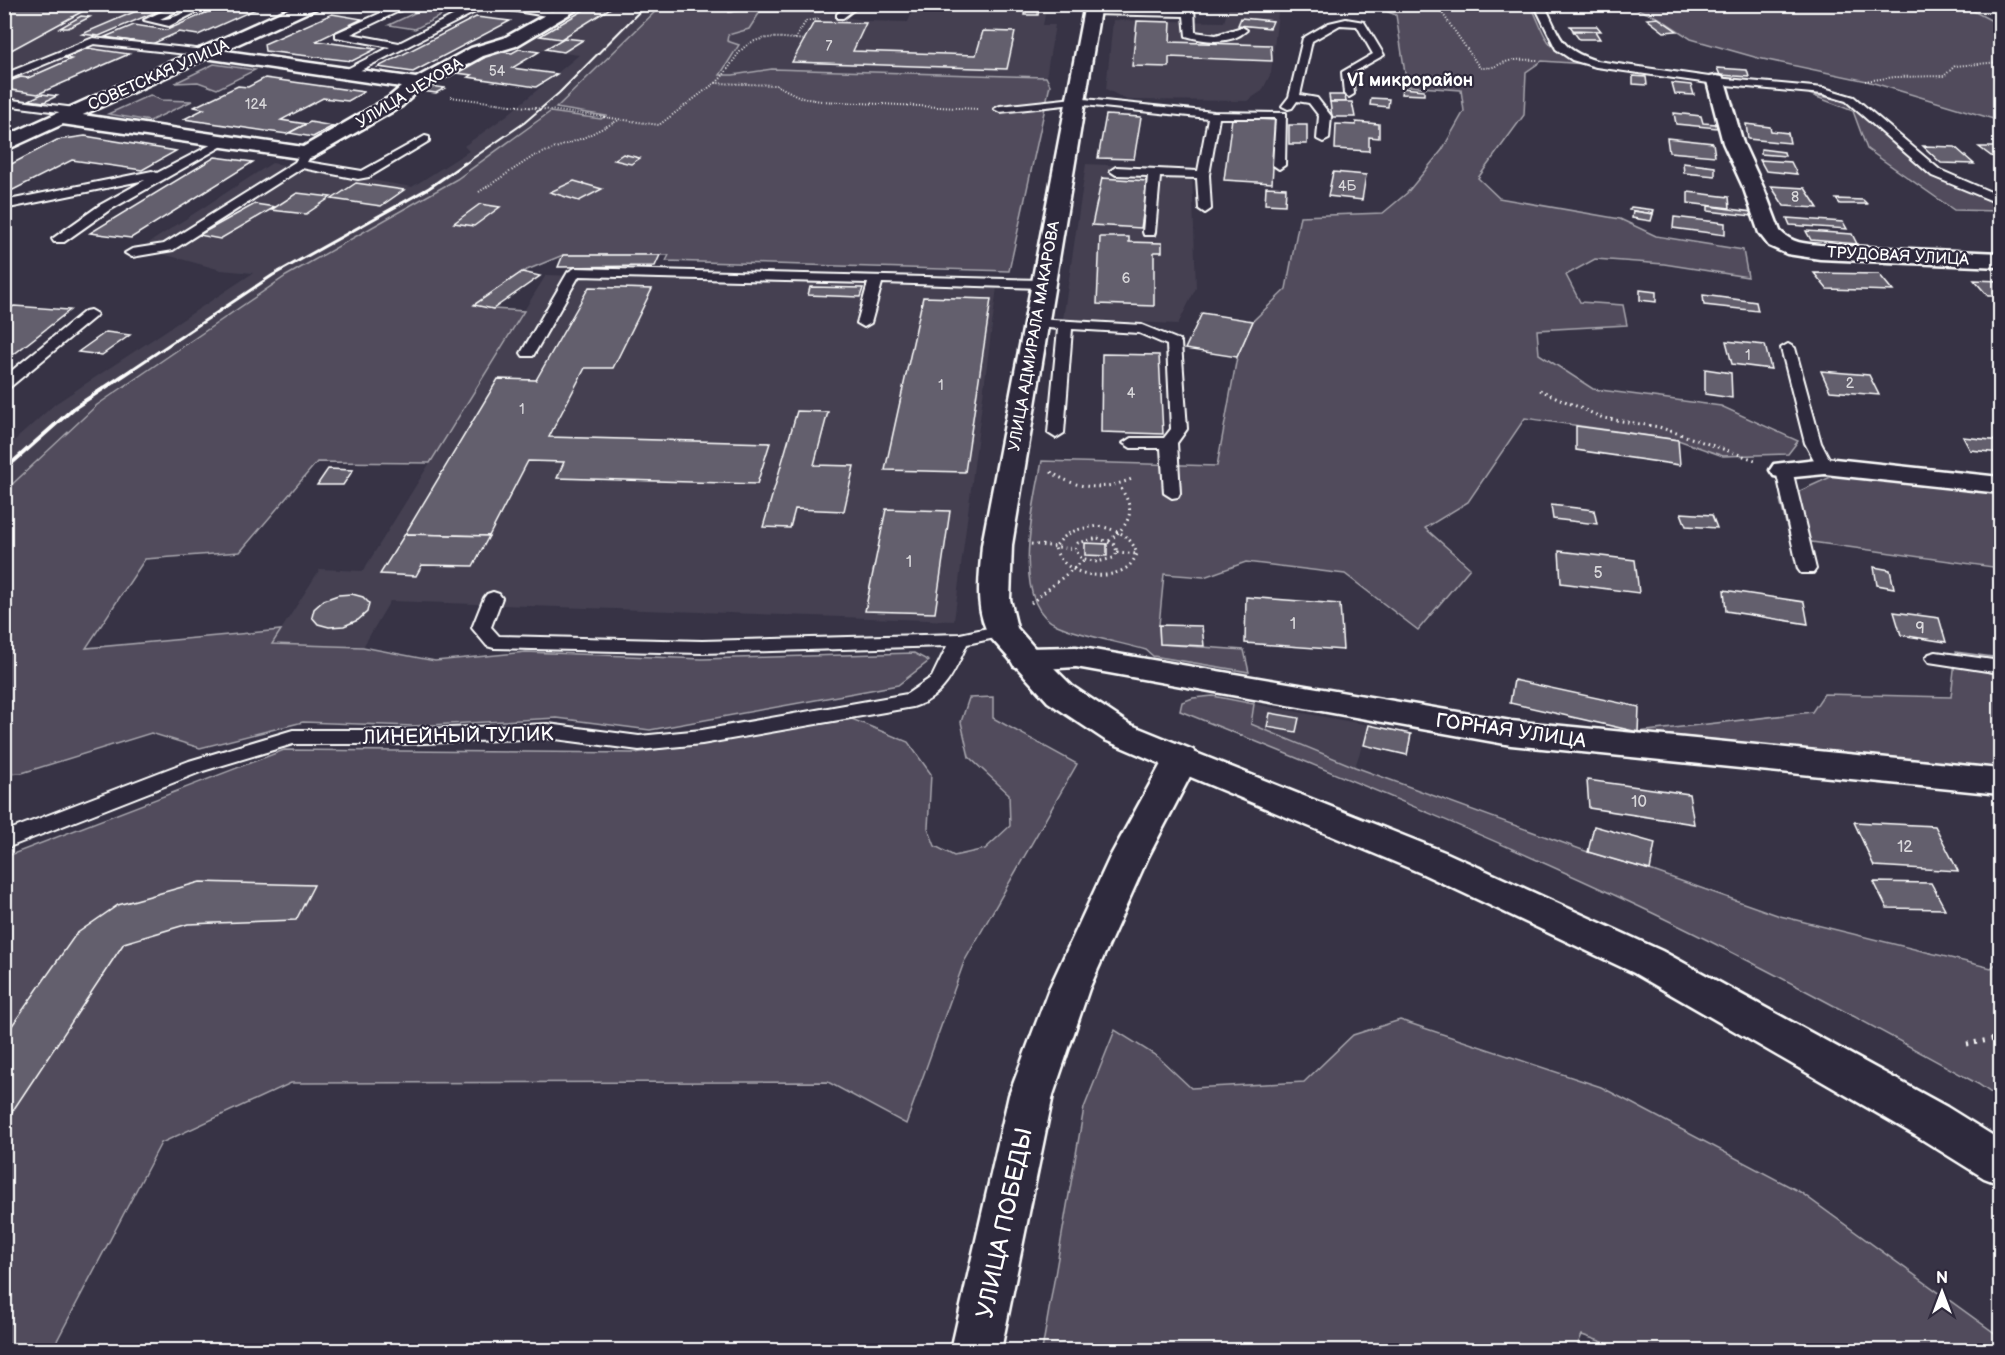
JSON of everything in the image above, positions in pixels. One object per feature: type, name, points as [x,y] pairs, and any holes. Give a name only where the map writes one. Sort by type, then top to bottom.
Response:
[{"type":"street","name":"СОВЕТСКАЯ УЛИЦА","points":[[4,145],[313,4]]},
{"type":"street","name":"УЛИЦА ЧЕХОВА","points":[[303,159],[419,84],[477,52],[510,42],[578,4]]},
{"type":"street","name":"УЛИЦА АДМИРАЛА МАКАРОВА","points":[[1092,8],[996,545],[994,599],[1002,631],[1060,694],[1117,732],[1434,863],[1648,962],[1863,1082],[2001,1164]]},
{"type":"street","points":[[205,53],[419,84]]},
{"type":"street","name":"ТРУДОВАЯ УЛИЦА","points":[[1716,81],[1733,143],[1754,189],[1770,233],[1777,241],[1795,249],[2001,260]]},
{"type":"street","points":[[68,114],[303,159]]},
{"type":"street","points":[[1784,470],[1825,466],[2001,485]]},
{"type":"street","name":"ГОРНАЯ УЛИЦА","points":[[1026,659],[1076,657],[1511,733],[2001,782]]},
{"type":"street","name":"УЛИЦА ПОБЕДЫ","points":[[976,1350],[1031,1095],[1069,989],[1129,857],[1181,759]]},
{"type":"lane","points":[[187,4],[149,20],[169,23],[209,4]]},
{"type":"lane","points":[[400,46],[340,35],[410,4]]},
{"type":"lane","points":[[347,73],[484,4]]},
{"type":"lane","points":[[840,16],[857,4]]},
{"type":"lane","points":[[1539,4],[1561,49],[1576,58],[1596,64],[1716,81],[1824,91],[1850,99],[1936,173],[2001,200]]},
{"type":"lane","points":[[496,5],[558,15]]},
{"type":"lane","points":[[1092,8],[1189,9],[1190,34],[1200,38],[1233,36],[1242,30]]},
{"type":"lane","points":[[1279,165],[1282,115],[1294,97],[1307,40],[1330,24],[1344,21],[1361,24],[1379,56],[1347,72],[1349,94]]},
{"type":"lane","points":[[4,78],[93,41],[136,47],[160,46],[205,53]]},
{"type":"lane","points":[[1294,97],[1313,100],[1325,116],[1323,139]]},
{"type":"lane","points":[[1000,109],[1074,101],[1214,115],[1282,115]]},
{"type":"lane","points":[[4,102],[68,114]]},
{"type":"lane","points":[[1206,210],[1203,175],[1214,115]]},
{"type":"lane","points":[[132,253],[168,247],[303,159],[358,175],[365,174],[425,139]]},
{"type":"lane","points":[[59,239],[104,208],[222,142]]},
{"type":"lane","points":[[1116,171],[1203,175]]},
{"type":"lane","points":[[4,206],[166,172]]},
{"type":"lane","points":[[1149,232],[1154,173]]},
{"type":"lane","points":[[528,353],[575,272],[1041,284]]},
{"type":"lane","points":[[864,323],[876,279]]},
{"type":"lane","points":[[4,385],[90,314]]},
{"type":"lane","points":[[1035,323],[1142,329],[1174,343],[1179,429],[1169,443],[1172,493]]},
{"type":"lane","points":[[1056,433],[1065,325]]},
{"type":"lane","points":[[1788,348],[1813,443],[1825,466]]},
{"type":"lane","points":[[1131,443],[1169,443]]},
{"type":"lane","points":[[1784,470],[1807,569]]},
{"type":"lane","points":[[493,598],[481,628],[494,642],[702,647],[960,640],[1002,631]]},
{"type":"lane","name":"ЛИНЕЙНЫЙ ТУПИК","points":[[4,841],[196,766],[293,736],[400,737],[548,731],[639,743],[702,736],[913,700],[940,681],[960,640]]},
{"type":"lane","points":[[1936,658],[2001,667]]},
{"type":"path","points":[[1389,4],[1401,4]]},
{"type":"path","points":[[1436,4],[1469,48],[1480,68],[1496,68],[1502,62],[1510,60],[1576,58]]},
{"type":"path","points":[[794,39],[806,21],[840,16]]},
{"type":"path","points":[[476,100],[659,125],[726,75],[746,44],[763,39],[805,40]]},
{"type":"path","points":[[1824,91],[1844,83],[1885,78],[1944,76],[1955,66],[2001,62]]},
{"type":"path","points":[[715,83],[776,85],[802,98],[820,101],[1000,109]]},
{"type":"path","points":[[479,192],[534,156],[583,138],[620,119]]},
{"type":"path","points":[[1540,390],[1603,418],[1659,427],[1784,470]]},
{"type":"path","points":[[1051,471],[1062,481],[1080,487],[1100,489],[1119,486],[1134,478]]},
{"type":"path","points":[[1109,541],[1129,521],[1132,509],[1128,497],[1119,486]]},
{"type":"path","points":[[1100,526],[1120,531],[1134,542],[1137,554],[1130,565],[1114,573],[1092,574],[1072,570],[1058,560],[1055,548],[1062,535],[1079,528],[1100,526]]},
{"type":"path","points":[[1079,528],[1087,539]]},
{"type":"path","points":[[1098,538],[1109,541],[1115,546],[1117,552],[1113,558],[1105,562],[1084,560],[1077,555],[1075,549],[1078,543],[1098,538]]},
{"type":"path","points":[[1024,543],[1075,549]]},
{"type":"path","points":[[1117,552],[1137,554]]},
{"type":"path","points":[[1029,604],[1084,560]]},
{"type":"path","points":[[1105,562],[1114,573]]},
{"type":"path","points":[[1967,1044],[2001,1038]]},
{"type":"shaded area","points":[[5,5],[174,5],[165,8],[146,6],[81,34],[152,44],[5,109]]},
{"type":"shaded area","points":[[561,5],[662,5],[556,108],[457,179],[286,276],[97,405],[5,491],[5,449],[55,404],[253,273],[221,270],[141,248],[272,163],[412,187],[469,151],[464,146],[506,116],[579,55],[487,43]]},
{"type":"shaded area","points":[[662,5],[728,5],[729,12],[774,5],[839,5],[820,12],[760,12],[749,29],[728,35],[727,41],[739,45],[720,75],[772,69],[1046,77],[1050,85],[1009,271],[666,261],[669,255],[563,255],[522,272],[475,304],[493,309],[524,311],[430,463],[317,462],[240,552],[145,559],[86,648],[281,630],[272,644],[363,647],[435,661],[526,652],[702,659],[914,653],[929,661],[898,685],[650,730],[557,718],[413,726],[303,722],[200,748],[151,733],[22,773],[5,774],[5,491],[97,405],[286,276],[457,179],[550,112],[601,119],[606,116],[556,108]]},
{"type":"shaded area","points":[[915,5],[1047,5],[1043,25],[1055,25],[1046,77],[772,69],[719,75],[739,46],[727,41],[728,35],[749,29],[760,11],[820,12],[867,21],[908,22]]},
{"type":"shaded area","points":[[1229,5],[1279,5],[1271,73],[1262,91],[1247,101],[1127,100],[1106,89],[1113,20],[1224,22]]},
{"type":"shaded area","points":[[1371,5],[1531,5],[1545,36],[1555,49],[1586,64],[1542,61],[1526,72],[1524,115],[1478,178],[1499,198],[1620,219],[1656,236],[1743,250],[1748,277],[1664,264],[1595,259],[1566,275],[1580,302],[1623,305],[1627,325],[1537,330],[1539,354],[1593,389],[1721,406],[1798,441],[1788,454],[1723,456],[1678,440],[1525,418],[1468,502],[1425,528],[1470,568],[1418,630],[1345,574],[1246,562],[1204,577],[1164,574],[1159,625],[1160,644],[1244,650],[1249,672],[1153,656],[1146,650],[1089,636],[1057,625],[1042,614],[1033,596],[1029,574],[1028,550],[1042,461],[1217,466],[1237,357],[1253,321],[1286,289],[1300,216],[1383,213],[1407,193],[1442,150],[1464,111],[1461,90],[1407,86],[1396,15]]},
{"type":"shaded area","points":[[1627,5],[1962,5],[2000,25],[2000,121],[1867,81],[1758,58],[1691,39],[1659,18]]},
{"type":"shaded area","points":[[427,7],[452,10],[415,29],[389,25]]},
{"type":"shaded area","points":[[214,64],[255,70],[217,89],[198,82],[175,83]]},
{"type":"shaded area","points":[[1809,94],[1846,101],[1927,173],[2000,205],[2000,211],[1954,210],[1867,149],[1853,111]]},
{"type":"shaded area","points":[[150,95],[161,100],[192,101],[150,121],[108,114]]},
{"type":"shaded area","points":[[1086,164],[1192,169],[1196,288],[1178,324],[1063,319]]},
{"type":"shaded area","points":[[546,275],[997,287],[954,621],[390,601],[363,647],[272,644],[320,569],[363,571]]},
{"type":"shaded area","points":[[1835,475],[2000,493],[2000,568],[1790,539],[1780,500]]},
{"type":"shaded area","points":[[1956,652],[2000,658],[2000,768],[1638,732],[1812,712],[1824,694],[1951,697]]},
{"type":"shaded area","points":[[1213,696],[1254,704],[1251,724],[1355,767],[1588,852],[1650,870],[1780,916],[1991,968],[2000,960],[2000,1099],[1978,1084],[1853,1016],[1640,907],[1412,806],[1180,711],[1182,702],[1193,698]]},
{"type":"shaded area","points":[[993,697],[993,718],[1077,764],[964,962],[906,1124],[828,1082],[291,1083],[161,1143],[52,1350],[5,1350],[5,857],[284,750],[635,753],[852,719],[908,742],[931,774],[928,828],[935,846],[954,856],[985,849],[1010,826],[1009,794],[969,757],[961,722],[969,698]]},
{"type":"shaded area","points":[[1254,704],[1369,725],[1355,767],[1250,724]]},
{"type":"shaded area","points":[[1400,1020],[1601,1087],[1800,1192],[2000,1337],[2000,1350],[1626,1350],[1582,1335],[1575,1350],[1042,1350],[1084,1108],[1115,1030],[1158,1057],[1191,1088],[1304,1082],[1353,1035]]},
{"type":"building","points":[[4,4],[96,4],[4,54]]},
{"type":"building","points":[[226,4],[267,4],[198,35],[179,32],[152,44],[105,37],[134,25],[167,30]]},
{"type":"building","points":[[594,4],[617,4],[561,39],[540,36]]},
{"type":"building","points":[[728,4],[774,4],[729,12]]},
{"type":"building","points":[[1143,4],[1179,4],[1178,11],[1143,10]]},
{"type":"building","points":[[148,6],[165,8],[99,36],[82,34]]},
{"type":"building","points":[[1025,8],[1039,8],[1038,15],[1024,15]]},
{"type":"building","points":[[332,14],[362,19],[316,41],[376,49],[352,61],[265,51],[264,44]]},
{"type":"building","points":[[81,16],[90,17],[68,28],[60,28]]},
{"type":"building","points":[[476,17],[510,21],[413,72],[378,67]]},
{"type":"building","points":[[1241,18],[1273,21],[1270,28],[1238,25]]},
{"type":"building","points":[[1658,18],[1677,31],[1664,32],[1647,19]]},
{"type":"building","points":[[1137,21],[1171,22],[1170,42],[1271,45],[1272,61],[1169,57],[1169,67],[1132,66]]},
{"type":"building","points":[[814,22],[866,23],[853,51],[976,55],[983,31],[1015,32],[1007,69],[792,62]]},
{"type":"building","points":[[1570,26],[1597,26],[1601,31],[1573,30]]},
{"type":"building","points":[[1573,31],[1595,31],[1600,39],[1579,39]]},
{"type":"building","points":[[564,38],[583,40],[564,52],[545,49]]},
{"type":"building","points":[[87,48],[129,54],[38,94],[4,89],[4,83],[21,77],[28,78],[71,59],[64,58]]},
{"type":"building","points":[[519,49],[539,52],[512,68],[557,74],[536,87],[468,77],[472,75],[457,73],[492,51],[512,53]]},
{"type":"building","points":[[1717,68],[1747,70],[1749,77],[1720,75]]},
{"type":"building","points":[[1633,76],[1646,77],[1647,85],[1633,84]]},
{"type":"building","points":[[265,78],[364,92],[348,101],[323,98],[281,120],[306,124],[287,134],[184,119],[204,109],[194,107],[238,86],[248,87]]},
{"type":"building","points":[[1672,83],[1691,85],[1694,95],[1675,94]]},
{"type":"building","points":[[429,86],[445,88],[436,93],[421,91]]},
{"type":"building","points":[[1402,88],[1424,90],[1424,95],[1401,94]]},
{"type":"building","points":[[42,94],[57,96],[44,102],[29,100]]},
{"type":"building","points":[[1329,95],[1345,95],[1346,102],[1330,102]]},
{"type":"building","points":[[1371,98],[1389,99],[1388,107],[1370,105]]},
{"type":"building","points":[[1330,102],[1352,102],[1355,117],[1332,117]]},
{"type":"building","points":[[1674,113],[1701,116],[1703,123],[1716,124],[1717,128],[1676,124]]},
{"type":"building","points":[[1106,115],[1141,117],[1134,159],[1098,158]]},
{"type":"building","points":[[1232,118],[1276,120],[1272,183],[1224,180]]},
{"type":"building","points":[[310,122],[333,126],[313,137],[289,133]]},
{"type":"building","points":[[1356,122],[1379,124],[1379,138],[1369,137],[1369,151],[1335,149],[1336,124],[1356,125]]},
{"type":"building","points":[[1746,124],[1770,127],[1771,131],[1788,133],[1790,143],[1748,139]]},
{"type":"building","points":[[1289,125],[1307,125],[1307,144],[1289,144]]},
{"type":"building","points":[[85,136],[176,151],[142,170],[72,160],[13,190],[4,189],[4,168],[57,140]]},
{"type":"building","points":[[1667,138],[1713,143],[1715,156],[1669,152]]},
{"type":"building","points":[[1923,146],[1955,147],[1974,164],[1941,163]]},
{"type":"building","points":[[1979,147],[2000,147],[2000,156],[1991,156]]},
{"type":"building","points":[[1761,149],[1784,152],[1785,156],[1761,154]]},
{"type":"building","points":[[623,154],[640,158],[631,164],[614,160]]},
{"type":"building","points":[[215,157],[253,162],[131,238],[90,233]]},
{"type":"building","points":[[1760,160],[1791,162],[1797,174],[1766,171]]},
{"type":"building","points":[[1683,163],[1715,167],[1715,176],[1684,173]]},
{"type":"building","points":[[1333,172],[1366,175],[1362,200],[1328,196]]},
{"type":"building","points":[[1102,178],[1148,181],[1141,228],[1092,225]]},
{"type":"building","points":[[574,181],[602,189],[579,201],[550,192]]},
{"type":"building","points":[[356,183],[404,190],[381,206],[332,199]]},
{"type":"building","points":[[1771,186],[1805,188],[1818,208],[1784,206]]},
{"type":"building","points":[[1266,187],[1286,188],[1285,205],[1265,204]]},
{"type":"building","points":[[1688,192],[1729,197],[1730,208],[1688,203]]},
{"type":"building","points":[[297,193],[331,197],[306,214],[271,210]]},
{"type":"building","points":[[1836,199],[1863,200],[1867,204],[1840,204]]},
{"type":"building","points":[[255,204],[275,207],[220,239],[199,235]]},
{"type":"building","points":[[480,204],[500,207],[474,226],[454,223]]},
{"type":"building","points":[[1708,206],[1752,212],[1752,216],[1708,211]]},
{"type":"building","points":[[1631,207],[1654,210],[1653,214],[1629,210]]},
{"type":"building","points":[[1633,211],[1653,214],[1651,221],[1632,218]]},
{"type":"building","points":[[1674,217],[1725,223],[1725,235],[1673,228]]},
{"type":"building","points":[[1787,218],[1843,222],[1847,229],[1790,225]]},
{"type":"building","points":[[1806,231],[1852,234],[1857,244],[1811,240]]},
{"type":"building","points":[[1100,237],[1129,237],[1129,242],[1162,243],[1162,252],[1154,252],[1154,306],[1097,304]]},
{"type":"building","points":[[563,255],[660,255],[655,266],[558,267]]},
{"type":"building","points":[[522,272],[540,276],[493,309],[474,305]]},
{"type":"building","points":[[1814,273],[1879,274],[1893,291],[1827,289]]},
{"type":"building","points":[[1974,280],[2000,281],[2000,296],[1988,296]]},
{"type":"building","points":[[589,287],[652,289],[613,368],[585,368],[549,437],[770,443],[757,484],[557,478],[564,462],[528,461],[489,536],[405,534],[498,379],[536,380]]},
{"type":"building","points":[[810,287],[863,288],[860,297],[808,295]]},
{"type":"building","points":[[1640,290],[1656,292],[1656,302],[1640,300]]},
{"type":"building","points":[[1703,295],[1756,302],[1758,311],[1704,305]]},
{"type":"building","points":[[923,297],[991,299],[965,472],[885,470]]},
{"type":"building","points":[[14,306],[70,310],[4,362],[4,313]]},
{"type":"building","points":[[1202,313],[1253,321],[1237,357],[1185,349]]},
{"type":"building","points":[[106,332],[130,335],[102,355],[78,352]]},
{"type":"building","points":[[1726,341],[1765,345],[1771,369],[1732,364]]},
{"type":"building","points":[[1102,354],[1159,355],[1163,434],[1101,432]]},
{"type":"building","points":[[1705,369],[1731,373],[1732,398],[1705,394]]},
{"type":"building","points":[[1821,371],[1869,375],[1879,395],[1830,391]]},
{"type":"building","points":[[797,411],[828,412],[814,465],[854,466],[844,511],[795,509],[790,528],[763,527]]},
{"type":"building","points":[[1576,426],[1678,440],[1680,465],[1576,450]]},
{"type":"building","points":[[1963,437],[2000,441],[2000,453],[1970,450]]},
{"type":"building","points":[[328,469],[353,470],[343,485],[317,485]]},
{"type":"building","points":[[1551,505],[1594,510],[1597,524],[1553,519]]},
{"type":"building","points":[[886,509],[950,511],[935,613],[865,611]]},
{"type":"building","points":[[1681,513],[1712,515],[1717,528],[1686,526]]},
{"type":"building","points":[[405,534],[489,536],[473,566],[422,565],[416,576],[380,574]]},
{"type":"building","points":[[1085,543],[1107,544],[1107,556],[1085,555]]},
{"type":"building","points":[[1559,551],[1635,560],[1639,593],[1561,583]]},
{"type":"building","points":[[1874,567],[1890,570],[1894,588],[1877,585]]},
{"type":"building","points":[[1724,590],[1804,602],[1808,624],[1726,611]]},
{"type":"building","points":[[352,594],[363,597],[369,603],[367,612],[358,620],[344,626],[329,627],[318,624],[312,617],[314,609],[324,600],[338,595]]},
{"type":"building","points":[[1246,597],[1340,604],[1343,650],[1245,643]]},
{"type":"building","points":[[1894,612],[1939,618],[1946,642],[1901,635]]},
{"type":"building","points":[[1159,625],[1202,626],[1204,646],[1160,644]]},
{"type":"building","points":[[1514,680],[1639,707],[1638,732],[1510,703]]},
{"type":"building","points":[[1270,713],[1299,718],[1296,732],[1267,727]]},
{"type":"building","points":[[1369,725],[1411,734],[1407,755],[1364,745]]},
{"type":"building","points":[[1587,780],[1689,794],[1694,824],[1589,808]]},
{"type":"building","points":[[1854,822],[1935,826],[1958,871],[1874,866]]},
{"type":"building","points":[[1594,826],[1655,843],[1650,870],[1588,852]]},
{"type":"building","points":[[200,882],[314,885],[296,920],[188,924],[124,943],[4,1124],[4,1037],[76,934],[118,905]]},
{"type":"building","points":[[1874,882],[1931,883],[1945,909],[1887,908]]},
{"type":"railway","points":[[463,165],[524,123],[559,93],[647,4]]},
{"type":"railway","points":[[131,370],[273,275],[429,188],[465,163]]},
{"type":"railway","points":[[4,470],[74,408],[133,369]]},
{"type":"district","name":"VI микрорайон","points":[[1410,80]]}]
